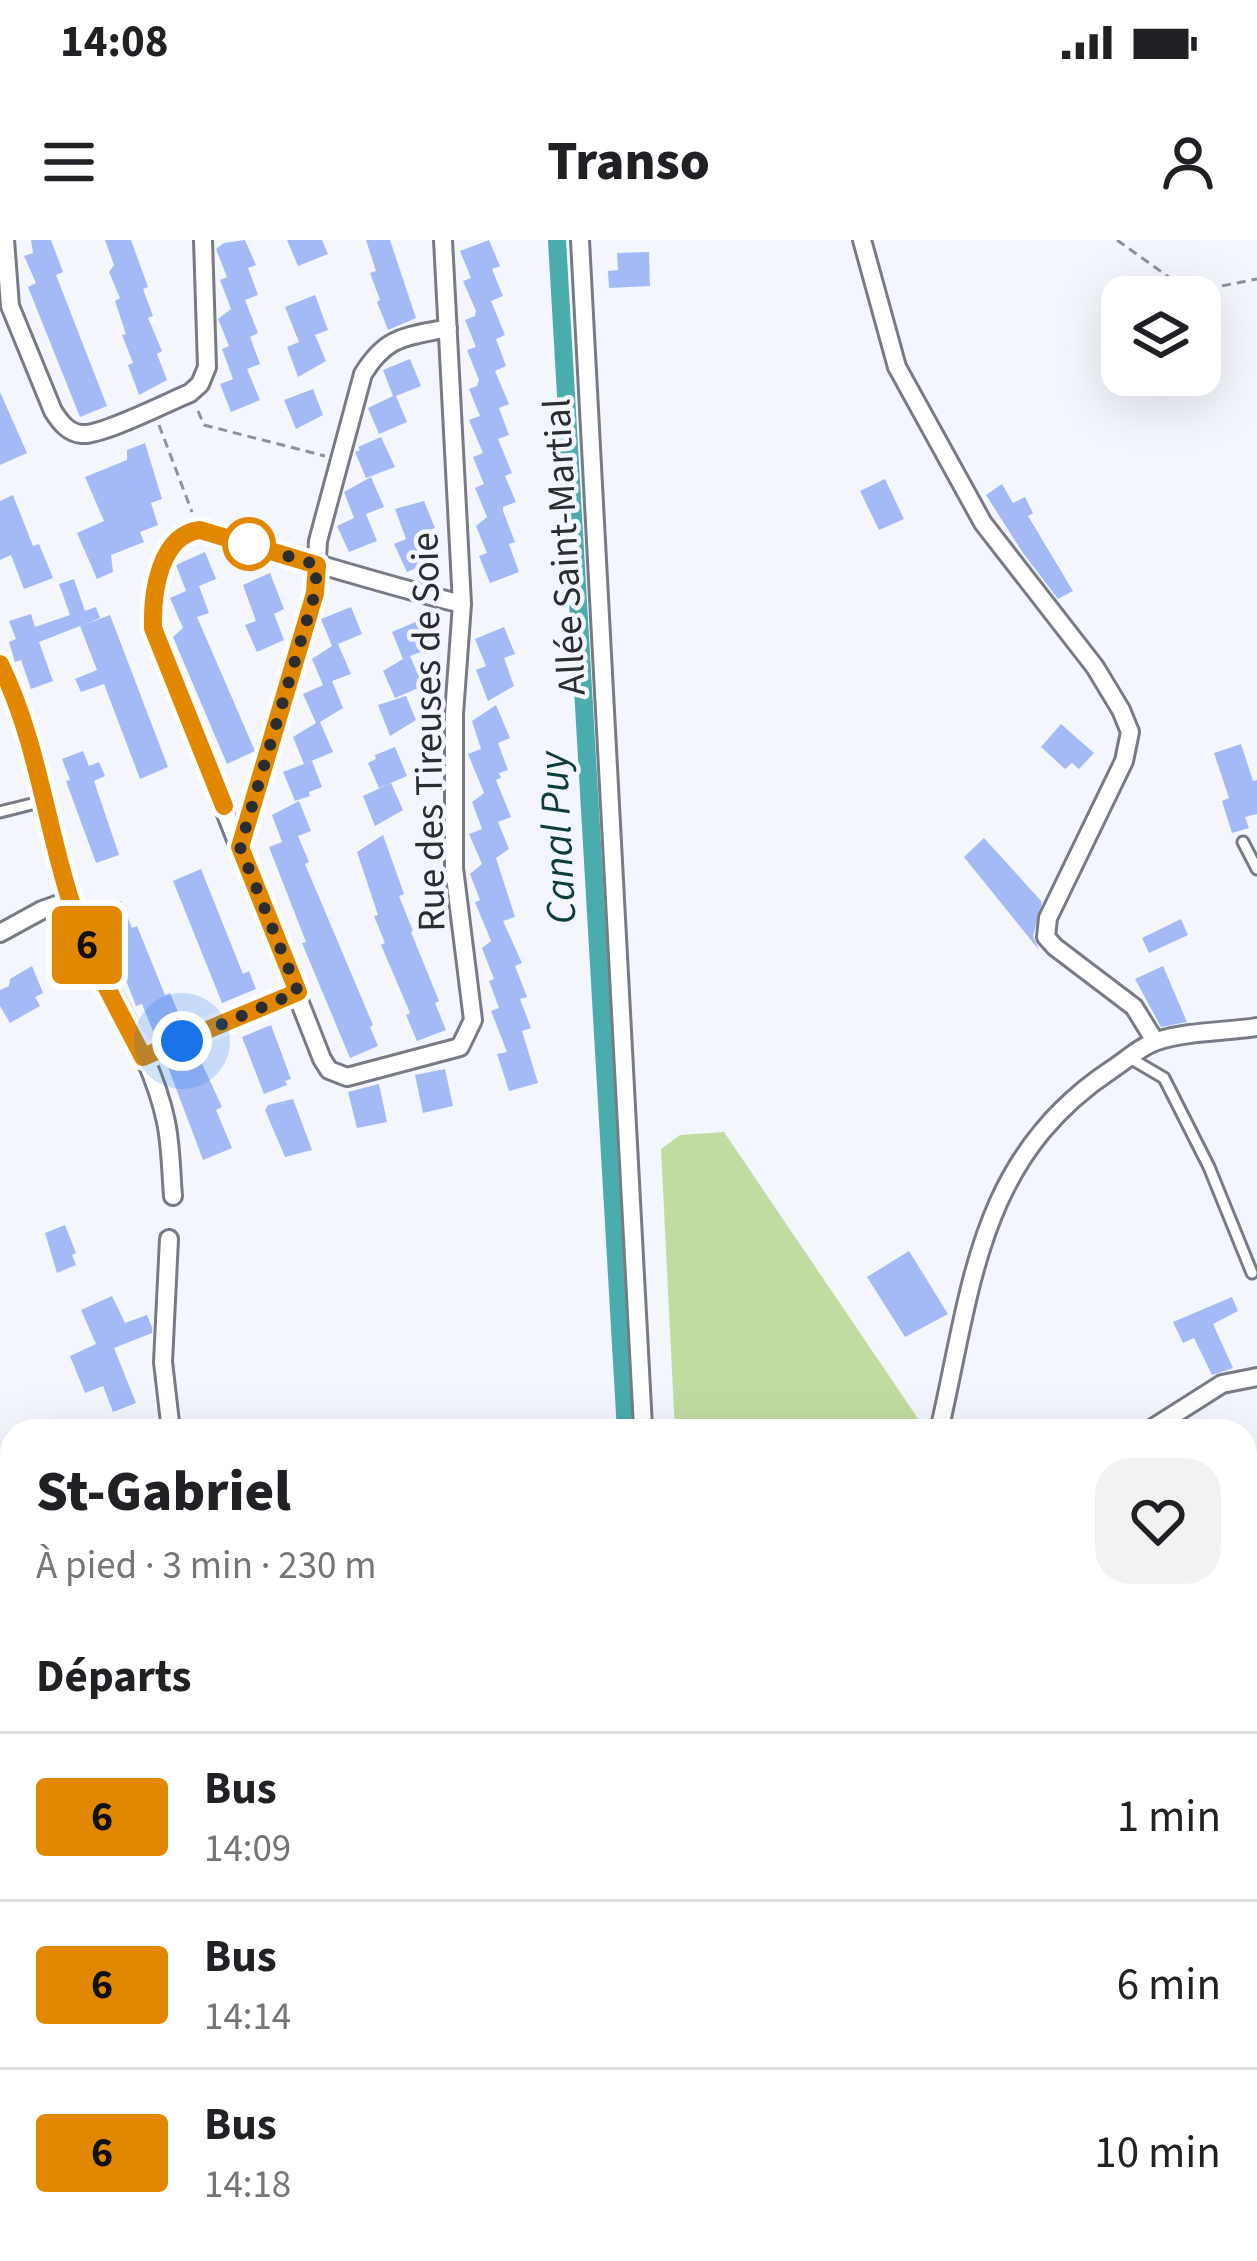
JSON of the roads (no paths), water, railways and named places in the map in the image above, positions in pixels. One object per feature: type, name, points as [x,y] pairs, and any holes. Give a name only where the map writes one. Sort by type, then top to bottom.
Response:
[{"type":"street","points":[[5,240],[10,306],[53,411],[63,426],[80,435],[153,409],[200,384],[207,367],[203,240]]},
{"type":"street","name":"Rue des Tireuses de Soie","points":[[298,992],[322,1059],[329,1070],[347,1077],[460,1047],[473,1020],[454,868],[454,714],[462,604],[443,240]]},
{"type":"street","name":"Allée Saint-Martial","points":[[580,240],[643,1419]]},
{"type":"street","points":[[862,240],[897,367],[983,523],[1095,667],[1130,733],[1124,761],[1048,918],[1046,937],[1134,1007],[1155,1041]]},
{"type":"street","points":[[240,847],[315,593],[318,541],[363,374],[377,351],[394,339],[448,328]]},
{"type":"street","points":[[143,1057],[298,992],[153,628],[152,610],[169,546],[186,532],[200,530],[462,604]]},
{"type":"street","points":[[0,664],[20,704],[70,900],[93,960],[143,1057],[166,1123],[173,1196]]},
{"type":"street","points":[[0,933],[70,900]]},
{"type":"street","points":[[942,1419],[976,1260],[993,1209],[1017,1160],[1088,1085],[1155,1041],[1257,1027]]},
{"type":"street","points":[[169,1239],[163,1362],[170,1419]]},
{"type":"street","points":[[1167,1419],[1222,1384],[1257,1377]]},
{"type":"lane","points":[[0,812],[44,801]]},
{"type":"lane","points":[[1243,842],[1257,869]]},
{"type":"lane","points":[[1130,1058],[1164,1078],[1209,1167],[1252,1274]]},
{"type":"waterway","name":"Canal Puy","points":[[557,240],[625,1419]]}]
